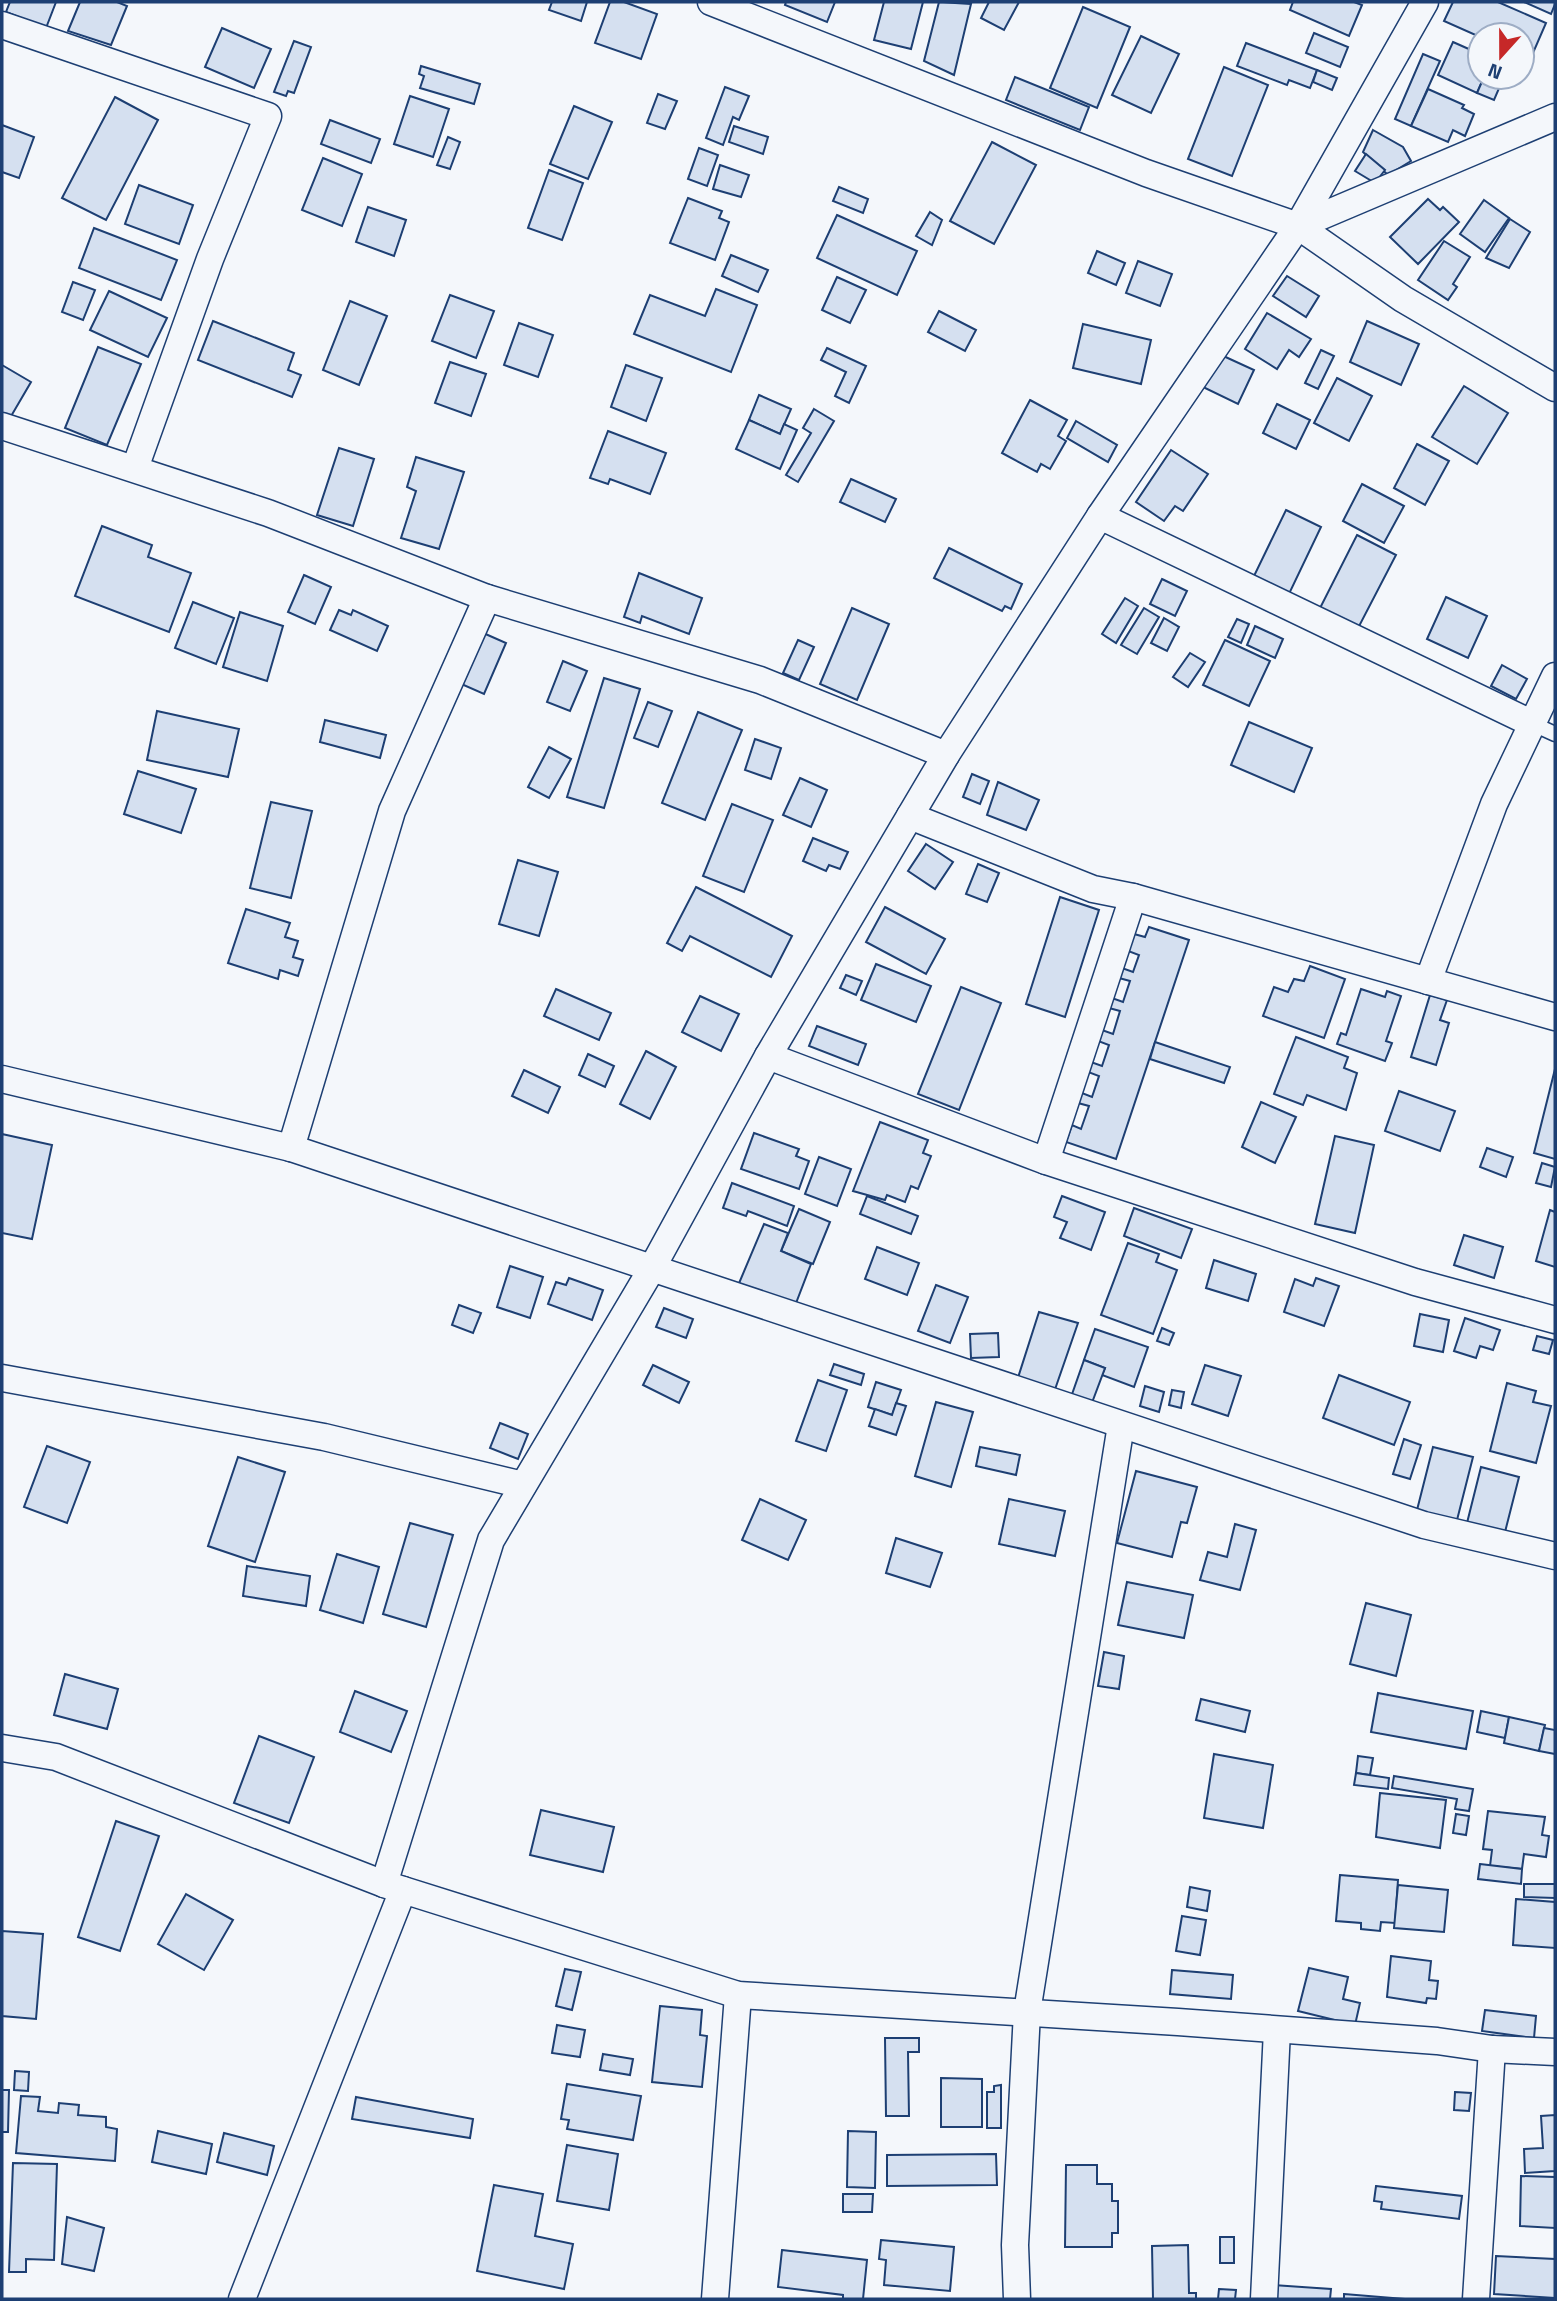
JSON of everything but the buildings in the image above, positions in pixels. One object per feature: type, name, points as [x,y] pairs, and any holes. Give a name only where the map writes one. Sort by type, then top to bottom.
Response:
[{"type":"street","points":[[243,2299],[393,1887],[491,1540],[652,1270],[768,1056],[946,755],[1100,516],[1298,226],[1425,2]]},
{"type":"street","points":[[726,5],[1146,173],[1298,226],[1403,299],[1555,388]]},
{"type":"street","points":[[2,26],[268,116],[210,259],[135,468]]},
{"type":"street","points":[[1298,226],[1555,117]]},
{"type":"street","points":[[2,426],[268,513],[487,598],[760,680],[946,755]]},
{"type":"street","points":[[1100,516],[1544,729]]},
{"type":"street","points":[[291,1148],[392,811],[487,598]]},
{"type":"street","points":[[1428,981],[1494,804],[1544,729],[1555,676]]},
{"type":"street","points":[[910,816],[1093,889],[1133,897],[1555,1017]]},
{"type":"street","points":[[1046,1161],[1133,897]]},
{"type":"street","points":[[768,1056],[1046,1161],[1416,1282],[1555,1320]]},
{"type":"street","points":[[2,1079],[291,1148],[1424,1525],[1555,1556]]},
{"type":"street","points":[[2,1378],[324,1437],[523,1485]]},
{"type":"street","points":[[1017,2299],[1016,2245],[1027,2012],[1121,1425]]},
{"type":"street","points":[[2,1748],[55,1757],[393,1887],[738,1995],[1027,2012],[1555,2052]]},
{"type":"street","points":[[715,2299],[738,1995]]},
{"type":"street","points":[[1264,2299],[1277,2030]]},
{"type":"street","points":[[1476,2299],[1492,2049]]}]
